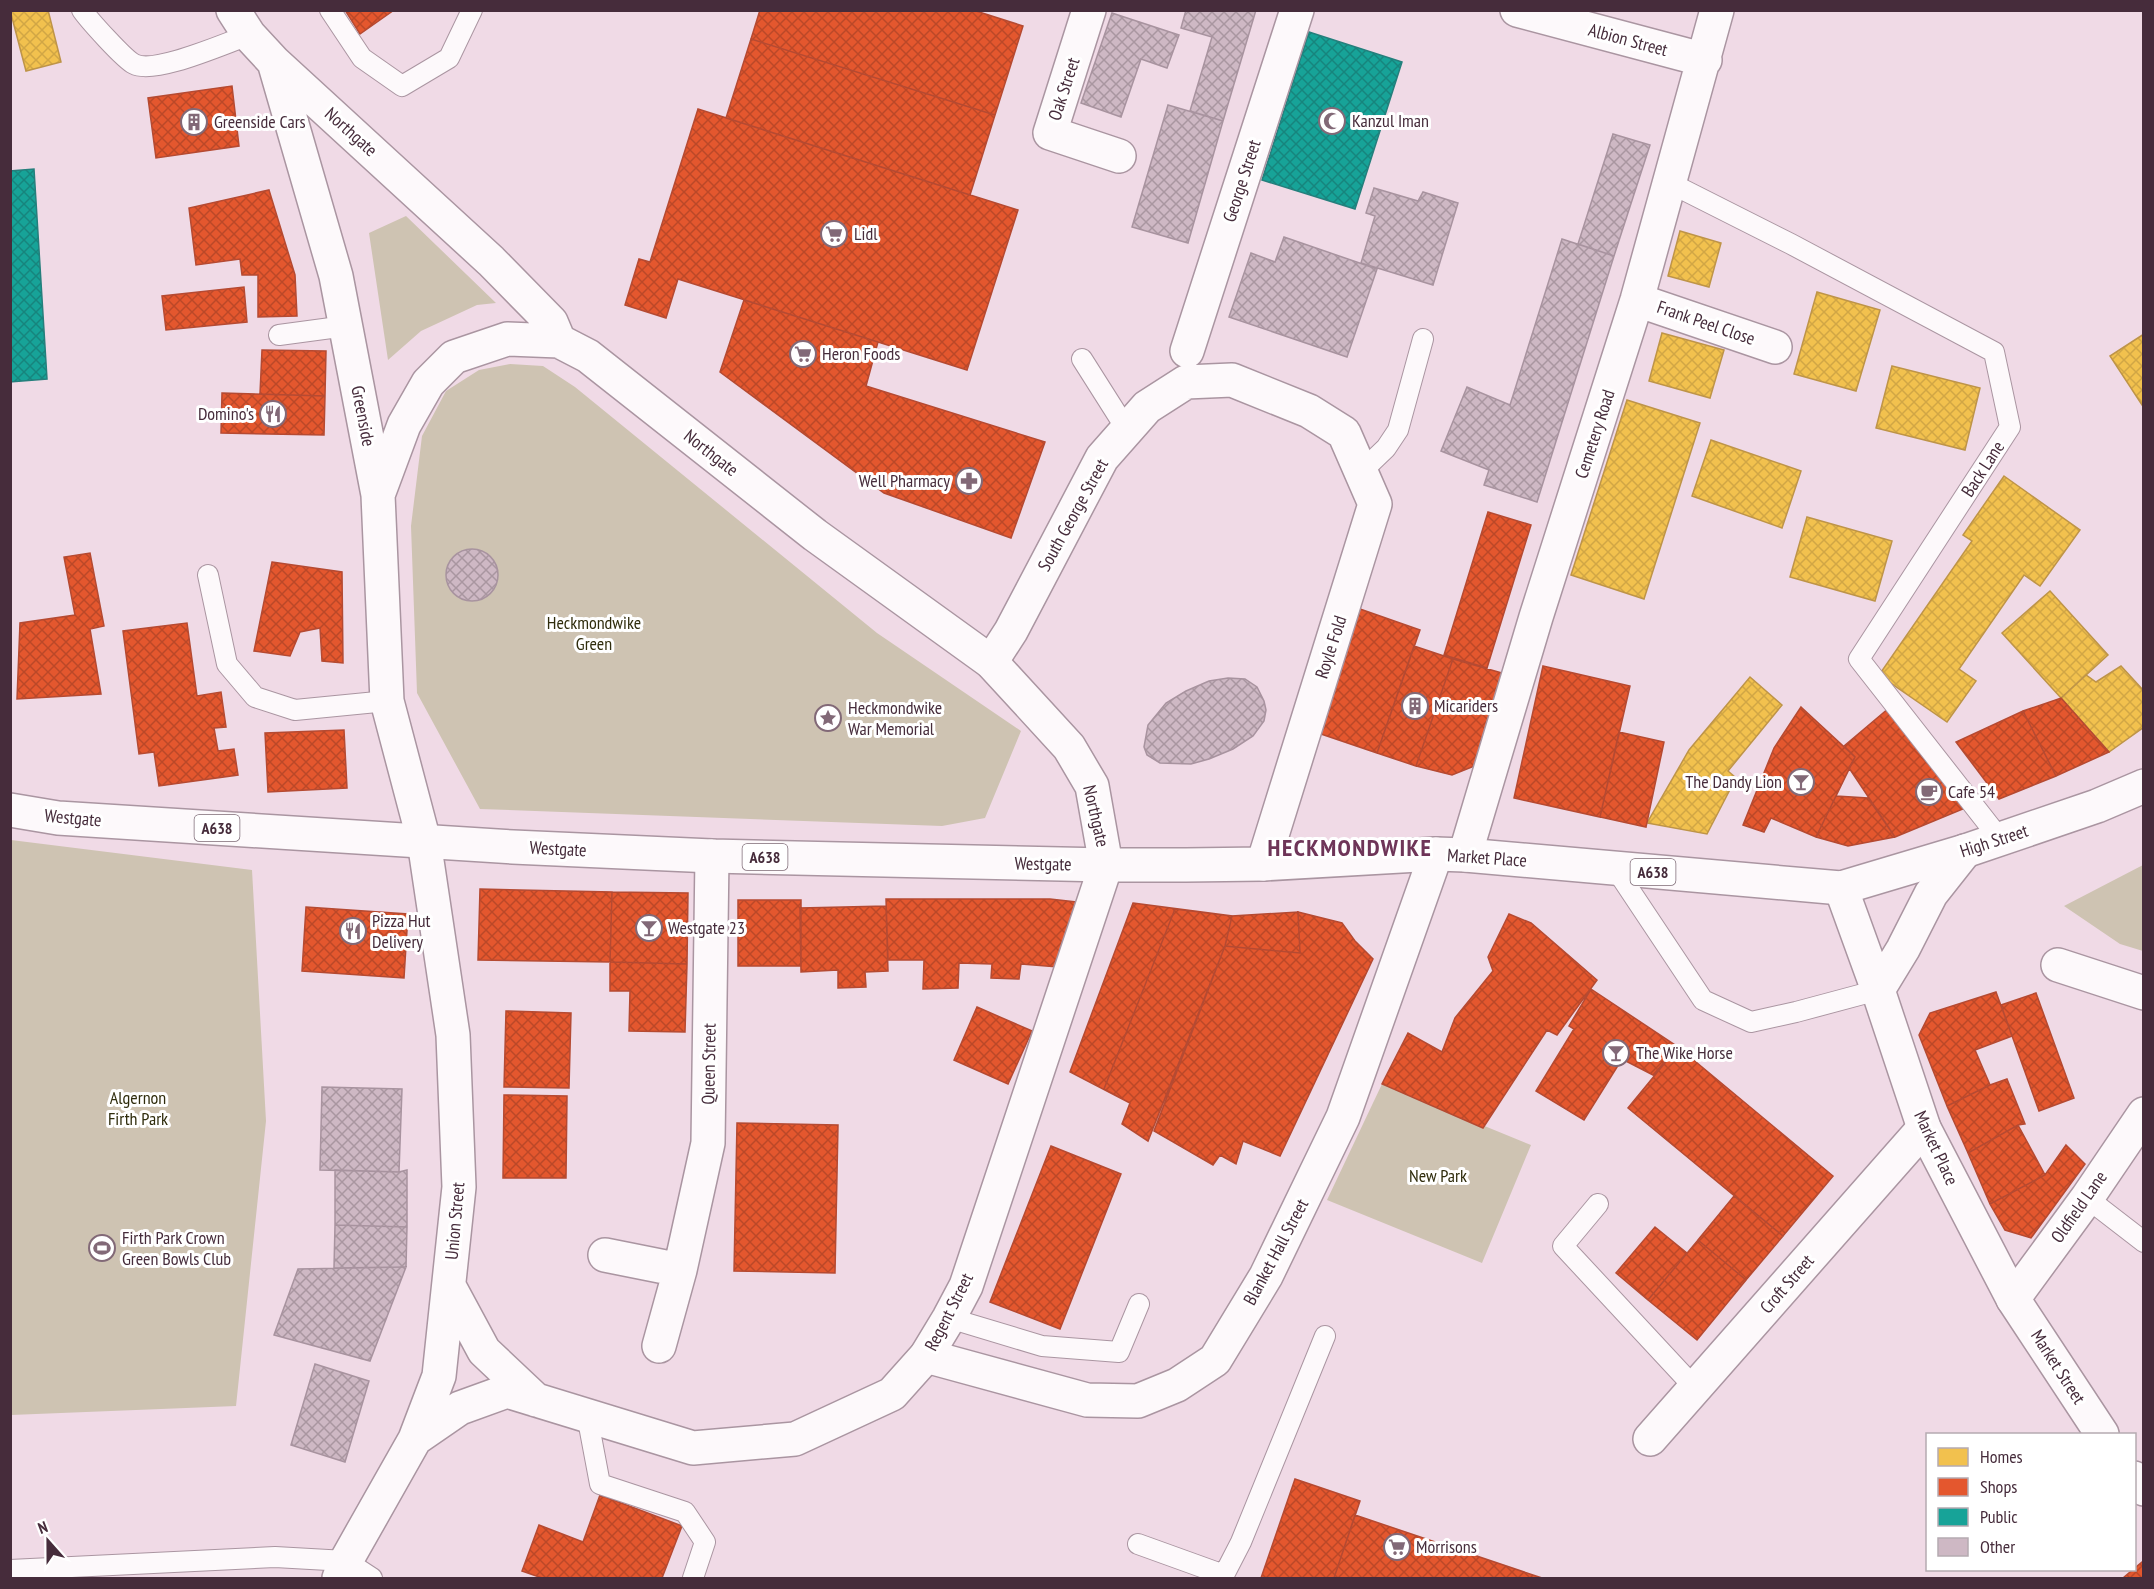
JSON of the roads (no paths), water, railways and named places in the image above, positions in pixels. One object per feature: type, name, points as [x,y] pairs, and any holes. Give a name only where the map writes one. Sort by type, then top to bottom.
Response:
[{"type":"street","name":"Oak Street","points":[[1089,10],[1050,133],[1119,156]]},
{"type":"street","name":"George Street","points":[[1187,351],[1297,10]]},
{"type":"street","name":"Albion Street","points":[[1517,10],[1705,60]]},
{"type":"street","name":"Cemetery Road","points":[[1451,855],[1536,617],[1637,300],[1717,10]]},
{"type":"street","name":"Greenside","points":[[241,23],[274,62],[336,276],[378,495],[387,700],[424,841]]},
{"type":"street","name":"Northgate","points":[[274,62],[491,261],[551,322],[559,341],[588,356],[815,536],[991,662],[1069,747],[1092,786],[1106,865]]},
{"type":"street","name":"Frank Peel Close","points":[[1637,300],[1775,347]]},
{"type":"street","points":[[378,495],[404,425],[428,383],[454,357],[507,339],[559,341]]},
{"type":"street","name":"South George Street","points":[[991,662],[1011,631],[1102,458],[1147,407],[1186,382],[1232,380],[1310,411],[1344,433]]},
{"type":"street","name":"Royle Fold","points":[[1263,864],[1375,504],[1344,433]]},
{"type":"street","name":"High Street","points":[[1841,888],[1965,851],[2097,806],[2144,786]]},
{"type":"street","name":"Westgate","points":[[10,810],[58,818],[712,856],[1106,865]]},
{"type":"street","name":"Union Street","points":[[352,1573],[415,1439],[439,1376],[459,1187],[453,1035],[424,841]]},
{"type":"street","points":[[1878,990],[1931,894],[1965,851]]},
{"type":"street","name":"Market Place","points":[[1106,865],[1263,864],[1451,855],[1841,888],[1878,990],[1923,1128],[2013,1299]]},
{"type":"street","name":"Blanket Hall Street","points":[[926,1356],[1087,1400],[1138,1401],[1177,1385],[1215,1360],[1266,1276],[1343,1117],[1451,855]]},
{"type":"street","name":"Queen Street","points":[[659,1346],[680,1270],[708,1143],[712,856]]},
{"type":"street","name":"Regent Street","points":[[415,1439],[460,1408],[507,1391],[693,1448],[795,1439],[892,1394],[926,1356],[950,1318],[966,1286],[1106,865]]},
{"type":"street","points":[[2058,965],[2144,993]]},
{"type":"street","name":"Oldfield Lane","points":[[2013,1299],[2087,1198],[2144,1114]]},
{"type":"street","name":"Croft Street","points":[[1650,1439],[1923,1128]]},
{"type":"street","points":[[605,1255],[680,1270]]},
{"type":"street","name":"Regent Street","points":[[449,1286],[484,1351],[536,1400]]},
{"type":"street","name":"Market Street","points":[[2013,1299],[2101,1433]]},
{"type":"lane","points":[[82,10],[90,21],[134,64],[158,67],[241,23]]},
{"type":"lane","points":[[330,10],[362,58],[402,86],[449,58],[472,10]]},
{"type":"lane","name":"Back Lane","points":[[1670,183],[1791,243],[1994,352],[2010,427],[1859,658],[2000,839]]},
{"type":"lane","points":[[279,334],[346,326]]},
{"type":"lane","points":[[1361,472],[1386,448],[1398,430],[1423,339]]},
{"type":"lane","points":[[1082,360],[1127,430]]},
{"type":"lane","points":[[208,575],[227,664],[255,697],[295,710],[387,700]]},
{"type":"lane","points":[[1615,868],[1703,1000],[1751,1022],[1878,990]]},
{"type":"lane","points":[[2087,1198],[2144,1242]]},
{"type":"lane","points":[[1598,1204],[1563,1246],[1695,1388]]},
{"type":"lane","points":[[950,1318],[1042,1347],[1119,1352],[1139,1304]]},
{"type":"lane","points":[[1138,1544],[1224,1575],[1241,1542],[1324,1336]]},
{"type":"lane","points":[[587,1415],[600,1484],[686,1512],[705,1542],[693,1578]]},
{"type":"lane","points":[[10,1570],[275,1557],[352,1573]]},
{"type":"place","name":"Kanzul Iman","points":[[1332,121]]},
{"type":"place","name":"Greenside Cars","points":[[194,122]]},
{"type":"place","name":"Lidl","points":[[834,234]]},
{"type":"place","name":"Heron Foods","points":[[803,354]]},
{"type":"place","name":"Domino's","points":[[273,414]]},
{"type":"place","name":"Well Pharmacy","points":[[969,481]]},
{"type":"place","name":"Micariders","points":[[1415,706]]},
{"type":"place","name":"Heckmondwike War Memorial","points":[[828,718]]},
{"type":"place","name":"The Dandy Lion","points":[[1801,782]]},
{"type":"place","name":"Cafe 54","points":[[1929,792]]},
{"type":"place","name":"Westgate 23","points":[[649,928]]},
{"type":"place","name":"Pizza Hut Delivery","points":[[353,931]]},
{"type":"place","name":"The Wike Horse","points":[[1616,1053]]},
{"type":"place","name":"Firth Park Crown Green Bowls Club","points":[[102,1248]]},
{"type":"place","name":"Morrisons","points":[[1397,1547]]},
{"type":"district","name":"HECKMONDWIKE","points":[[1350,848]]},
{"type":"park label","name":"Heckmondwike Green","points":[[594,633]]},
{"type":"park label","name":"Algernon Firth Park","points":[[138,1108]]},
{"type":"park label","name":"New Park","points":[[1438,1176]]}]
